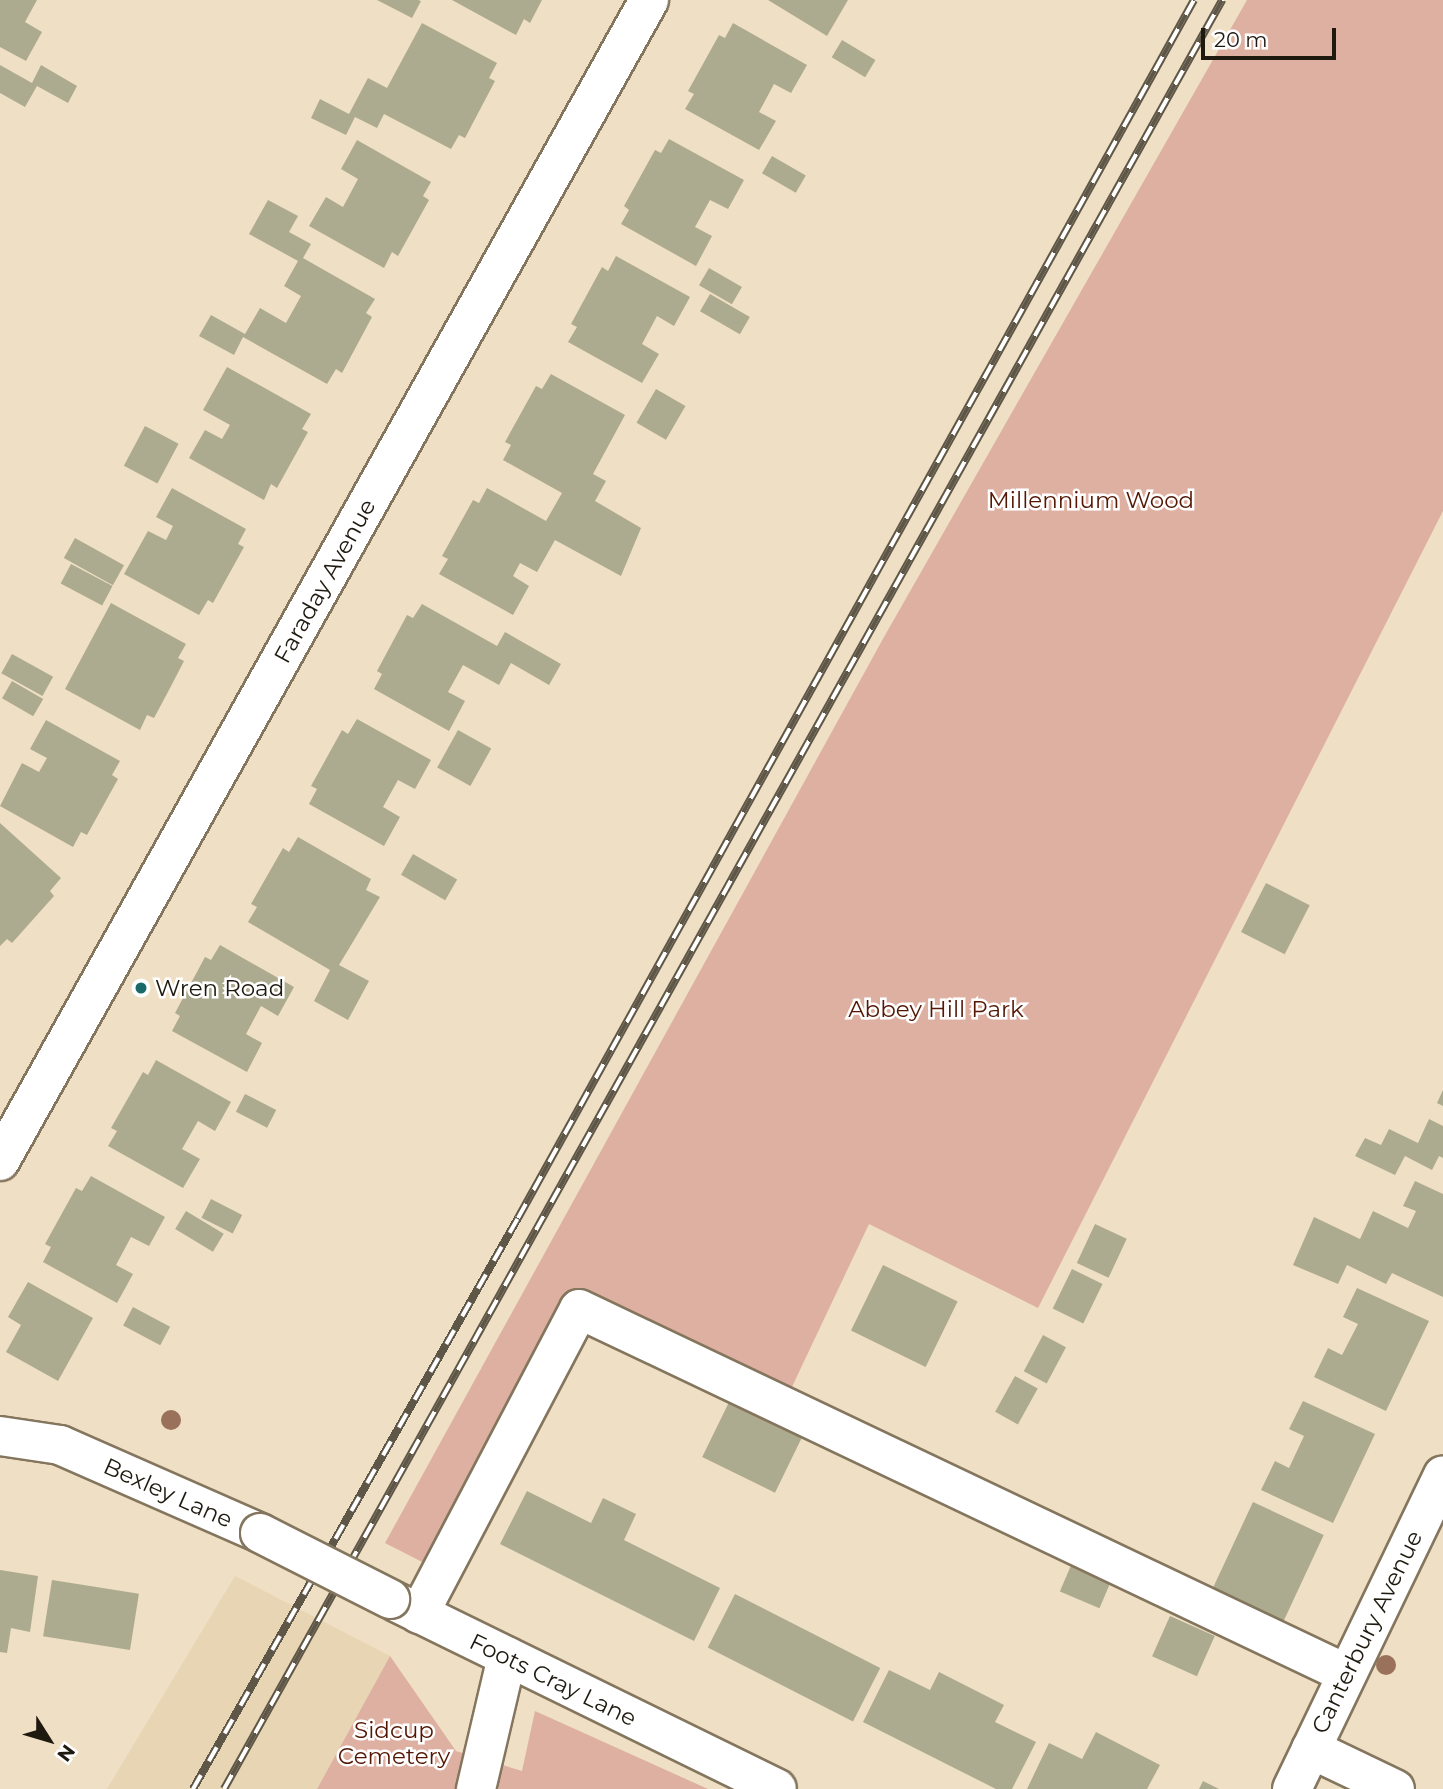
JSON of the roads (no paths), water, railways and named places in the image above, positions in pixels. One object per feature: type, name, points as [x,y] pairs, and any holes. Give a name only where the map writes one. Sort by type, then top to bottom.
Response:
[{"type":"street","name":"Faraday Avenue","points":[[2,1151],[649,0]]},
{"type":"street","points":[[405,1607],[579,1309],[1347,1674]]},
{"type":"street","name":"Bexley Lane","points":[[0,1436],[60,1445],[260,1533],[330,1569]]},
{"type":"street","name":"Canterbury Avenue","points":[[1292,1789],[1443,1475]]},
{"type":"street","name":"Foots Cray Lane","points":[[330,1569],[777,1789]]},
{"type":"street","points":[[476,1789],[507,1657]]},
{"type":"street","points":[[1311,1749],[1395,1789]]},
{"type":"railway","points":[[193,1789],[518,1218],[1194,0]]},
{"type":"railway","points":[[224,1789],[1222,0]]},
{"type":"place","name":"Wren Road","points":[[141,988]]},
{"type":"park label","name":"Millennium Wood","points":[[1091,500]]},
{"type":"park label","name":"Abbey Hill Park","points":[[936,1009]]},
{"type":"park label","name":"Sidcup Cemetery","points":[[394,1743]]}]
